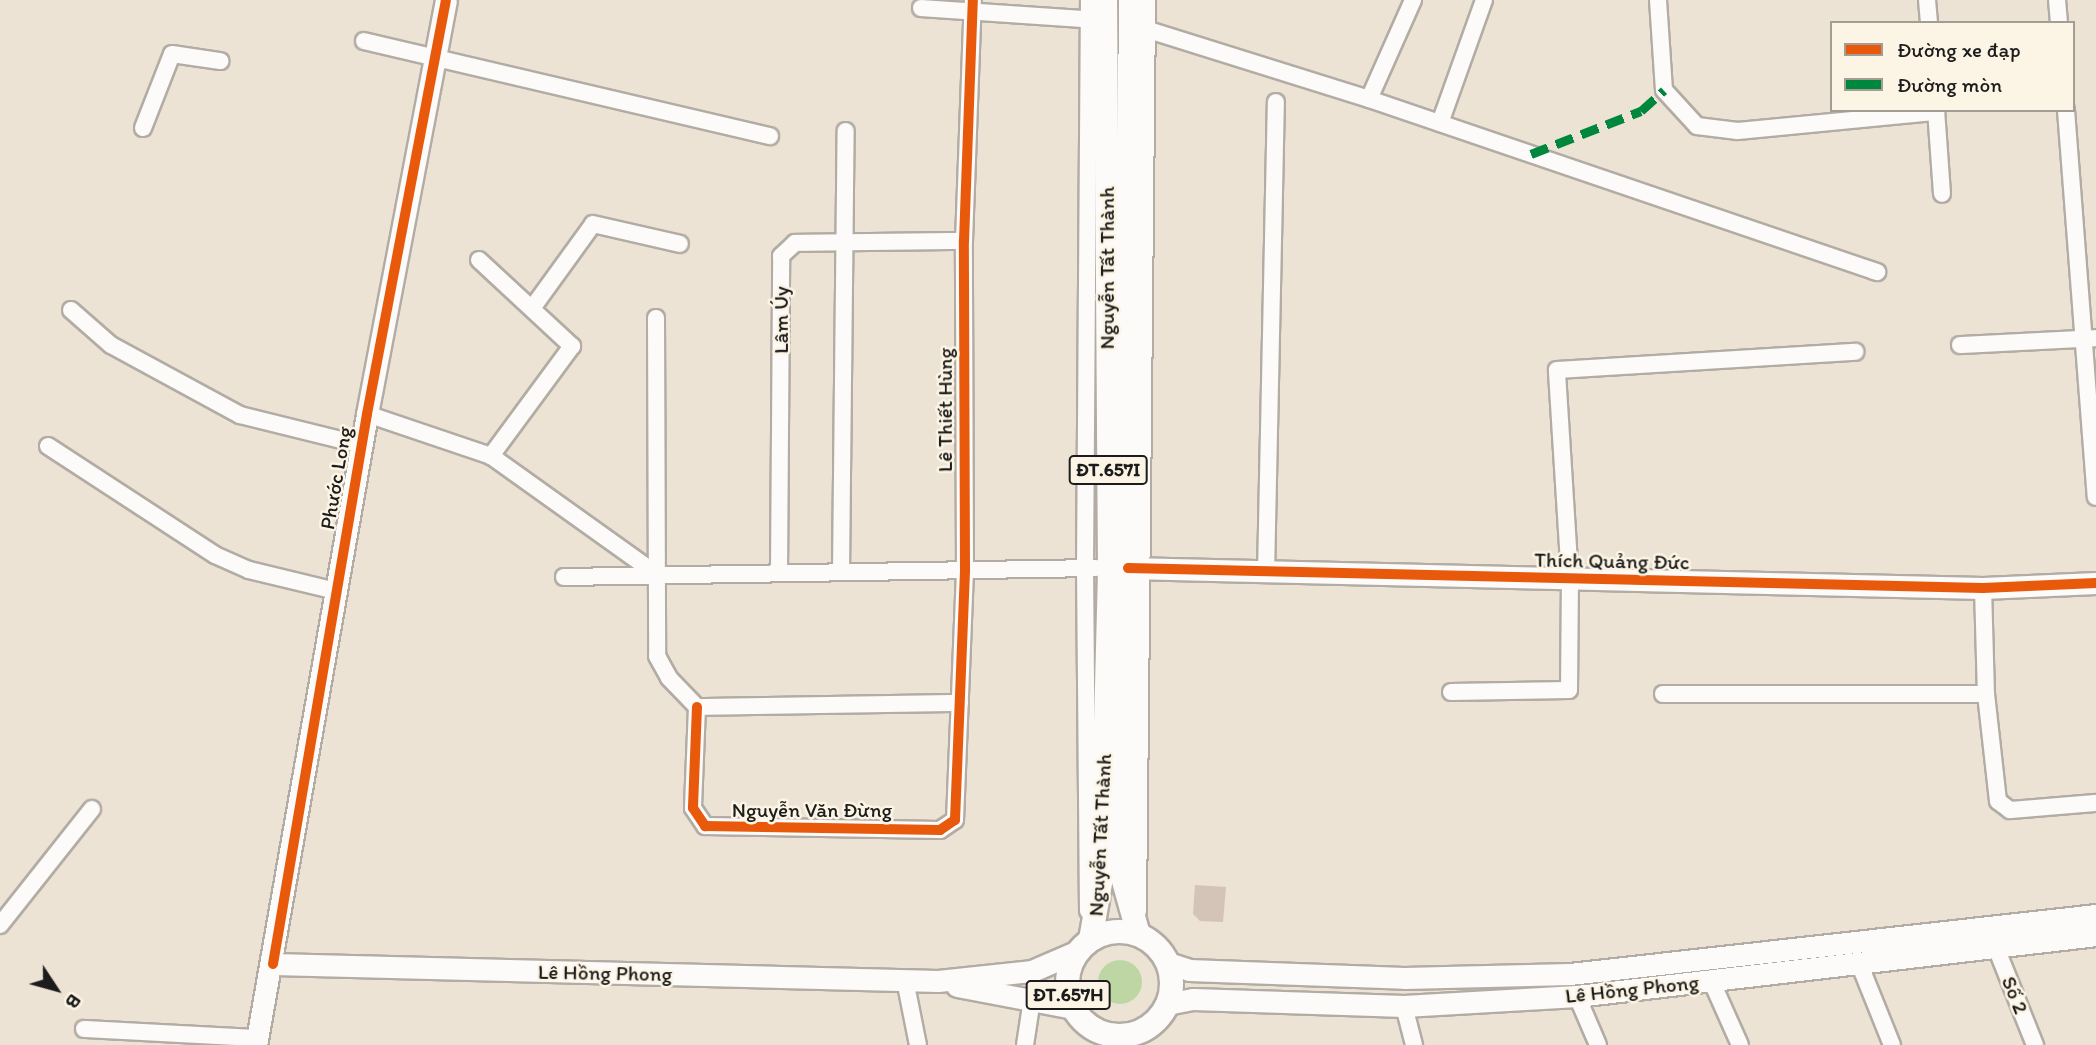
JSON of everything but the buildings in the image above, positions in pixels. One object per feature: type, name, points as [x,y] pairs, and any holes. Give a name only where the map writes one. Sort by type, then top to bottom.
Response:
[{"type":"main road","name":"Phước Long","points":[[256,1042],[273,964],[361,445],[446,0]]},
{"type":"main road","name":"Nguyễn Tất Thành","points":[[1130,0],[1139,27],[1122,877],[1138,934]]},
{"type":"main road","name":"Nguyễn Tất Thành","points":[[1084,945],[1101,877],[1127,568],[1100,13]]},
{"type":"main road","name":"Thích Quảng Đức","points":[[1127,568],[1266,574],[1983,588],[2096,583]]},
{"type":"main road","name":"Lê Hồng Phong","points":[[1168,963],[1189,970],[1404,978],[1570,974],[2096,915]]},
{"type":"main road","name":"ĐT.657H","points":[[1138,934],[1122,931],[1084,945],[1066,979],[1073,1008],[1089,1027],[1116,1040],[1149,1036],[1167,1004]]},
{"type":"main road","points":[[1138,934],[1160,951],[1168,963],[1171,990],[1167,1004]]},
{"type":"main road","name":"Lê Hồng Phong","points":[[1167,1004],[1193,999],[1404,1006],[1577,996],[2096,935]]},
{"type":"main road","points":[[1857,940],[1859,963]]},
{"type":"main road","name":"Lê Hồng Phong","points":[[273,964],[938,981],[1032,971],[1084,945]]},
{"type":"main road","points":[[1404,978],[1404,1006]]},
{"type":"main road","name":"Lê Hồng Phong","points":[[938,981],[1073,1008]]},
{"type":"street","name":"Nguyễn Tất Thành","points":[[1084,945],[1085,568],[1100,13],[1089,0]]},
{"type":"street","name":"Nguyễn Tất Thành","points":[[1139,27],[1147,0]]},
{"type":"street","points":[[1369,99],[1413,0]]},
{"type":"street","points":[[1440,123],[1484,0]]},
{"type":"street","points":[[1658,0],[1664,90],[1698,126],[1738,131],[1926,112]]},
{"type":"street","points":[[1927,0],[1929,21]]},
{"type":"street","points":[[2057,0],[2059,21]]},
{"type":"street","points":[[921,8],[972,6],[1100,13]]},
{"type":"street","name":"Lê Thiết Hùng","points":[[955,820],[965,570],[964,241],[972,6]]},
{"type":"street","points":[[1139,27],[1369,99],[1877,272]]},
{"type":"street","points":[[364,41],[436,55],[770,136]]},
{"type":"street","points":[[142,128],[172,54],[220,61]]},
{"type":"street","points":[[1266,574],[1276,102]]},
{"type":"street","points":[[1936,112],[1942,194]]},
{"type":"street","points":[[2066,112],[2090,338],[2096,497]]},
{"type":"street","points":[[841,572],[846,131]]},
{"type":"street","points":[[533,307],[593,224],[680,244]]},
{"type":"street","name":"Lâm Úy","points":[[779,573],[781,256],[795,243],[845,240],[964,241]]},
{"type":"street","points":[[479,260],[533,307],[572,346],[491,456]]},
{"type":"street","points":[[71,310],[111,345],[240,415],[361,445]]},
{"type":"street","points":[[656,318],[657,656],[669,678],[697,707],[960,703]]},
{"type":"street","points":[[1960,345],[2090,338]]},
{"type":"street","points":[[1451,692],[1569,691],[1570,579],[1557,370],[1855,352]]},
{"type":"street","points":[[367,414],[491,456],[658,575]]},
{"type":"street","points":[[48,446],[215,555],[248,570],[336,591]]},
{"type":"street","points":[[564,577],[1127,568]]},
{"type":"street","points":[[1983,588],[1986,694],[1998,801],[2003,807],[2096,803]]},
{"type":"street","points":[[1663,694],[1986,694]]},
{"type":"street","name":"Nguyễn Văn Đừng","points":[[697,707],[693,808],[705,826],[940,830],[955,820]]},
{"type":"street","points":[[0,925],[92,809]]},
{"type":"street","name":"Số 2","points":[[1995,945],[2035,1045]]},
{"type":"street","points":[[1859,963],[1892,1045]]},
{"type":"street","points":[[1711,980],[1740,1045]]},
{"type":"street","points":[[905,981],[918,1045]]},
{"type":"street","points":[[1577,996],[1598,1045]]},
{"type":"street","points":[[1025,1045],[1032,999]]},
{"type":"street","points":[[1404,1006],[1414,1045]]},
{"type":"street","points":[[84,1029],[256,1042]]},
{"type":"green space","points":[[1120,960],[1129,961],[1136,966],[1141,973],[1141,991],[1136,998],[1129,1003],[1120,1004],[1111,1003],[1104,998],[1099,991],[1098,982],[1099,973],[1104,966],[1111,961]]},
{"type":"marked path","points":[[1531,154],[1641,111],[1664,90]]},
{"type":"cycle path","points":[[273,964],[367,414],[446,0]]},
{"type":"cycle path","points":[[697,707],[693,808],[705,826],[940,830],[955,820],[965,570],[964,241],[973,0]]},
{"type":"cycle path","points":[[1128,568],[1983,588],[2096,583]]}]
